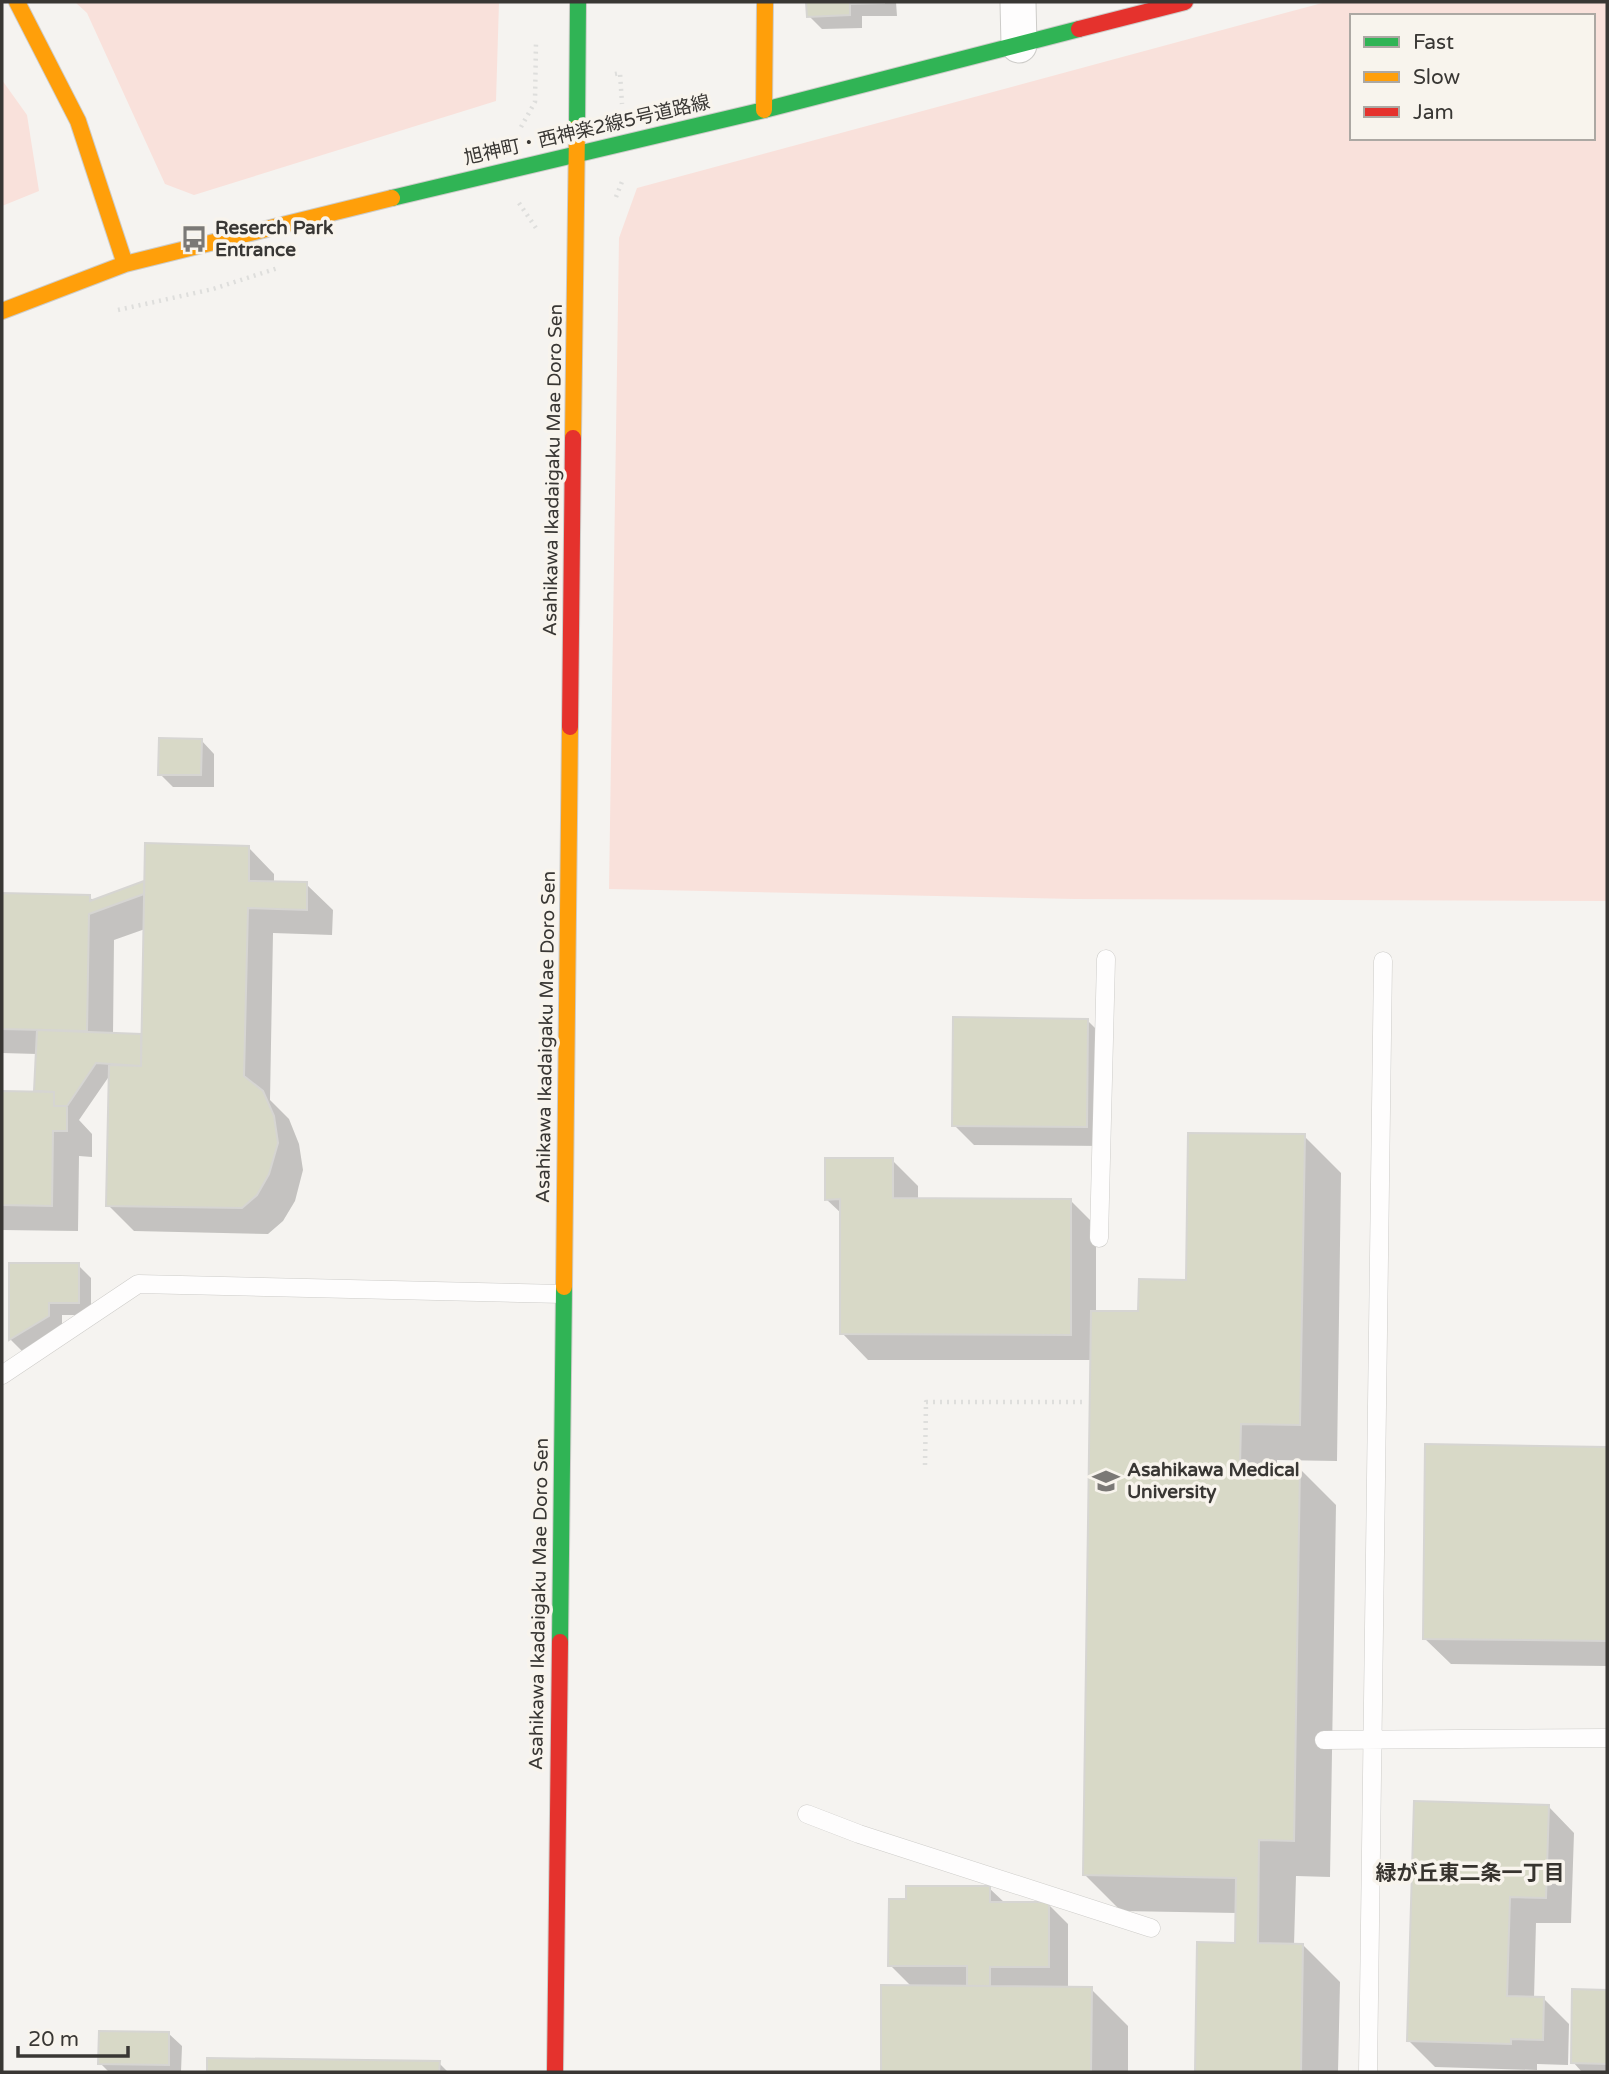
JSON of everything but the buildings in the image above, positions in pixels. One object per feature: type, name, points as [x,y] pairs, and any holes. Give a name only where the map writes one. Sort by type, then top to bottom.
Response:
[{"type":"street","points":[[17,2],[78,121],[125,264]]},
{"type":"street","name":"Asahikawa Ikadaigaku Mae Doro Sen","points":[[555,2072],[578,2]]},
{"type":"street","points":[[764,110],[765,2]]},
{"type":"street","points":[[1018,2],[1019,45]]},
{"type":"street","name":"旭神町・西神楽2線5号道路線","points":[[2,311],[125,264],[578,152],[764,110],[1185,2]]},
{"type":"lane","points":[[1099,1238],[1106,959]]},
{"type":"lane","points":[[1368,2072],[1383,961]]},
{"type":"lane","points":[[2,1375],[138,1284],[564,1294]]},
{"type":"lane","points":[[1324,1740],[1607,1738]]},
{"type":"lane","points":[[807,1814],[859,1834],[1151,1927]]},
{"type":"path","points":[[520,128],[535,102],[536,39]]},
{"type":"path","points":[[505,205],[518,202],[539,233]]},
{"type":"path","points":[[113,311],[214,289],[286,266]]},
{"type":"path","points":[[925,1465],[926,1402],[1084,1402]]},
{"type":"shaded area","points":[[75,2],[499,2],[496,101],[194,195],[165,184],[87,13]]},
{"type":"shaded area","points":[[1326,2],[1607,2],[1607,901],[1075,899],[609,889],[619,238],[637,188]]},
{"type":"shaded area","points":[[2,80],[27,115],[39,191],[2,206]]},
{"type":"traffic: fast","points":[[577,128],[578,2]]},
{"type":"traffic: fast","points":[[392,198],[764,110],[1079,29]]},
{"type":"traffic: fast","points":[[560,1642],[564,1287]]},
{"type":"traffic: slow","points":[[17,2],[78,121],[125,264]]},
{"type":"traffic: slow","points":[[764,110],[765,2]]},
{"type":"traffic: slow","points":[[573,438],[577,128]]},
{"type":"traffic: slow","points":[[2,311],[125,264],[392,198]]},
{"type":"traffic: slow","points":[[564,1287],[570,727]]},
{"type":"traffic: jam","points":[[1079,29],[1185,2]]},
{"type":"traffic: jam","points":[[570,727],[573,438]]},
{"type":"traffic: jam","points":[[555,2072],[560,1642]]},
{"type":"place","name":"Reserch Park Entrance","points":[[194,239]]},
{"type":"place","name":"Asahikawa Medical University","points":[[1106,1481]]},
{"type":"district","name":"緑が丘東二条一丁目","points":[[1470,1873]]}]
